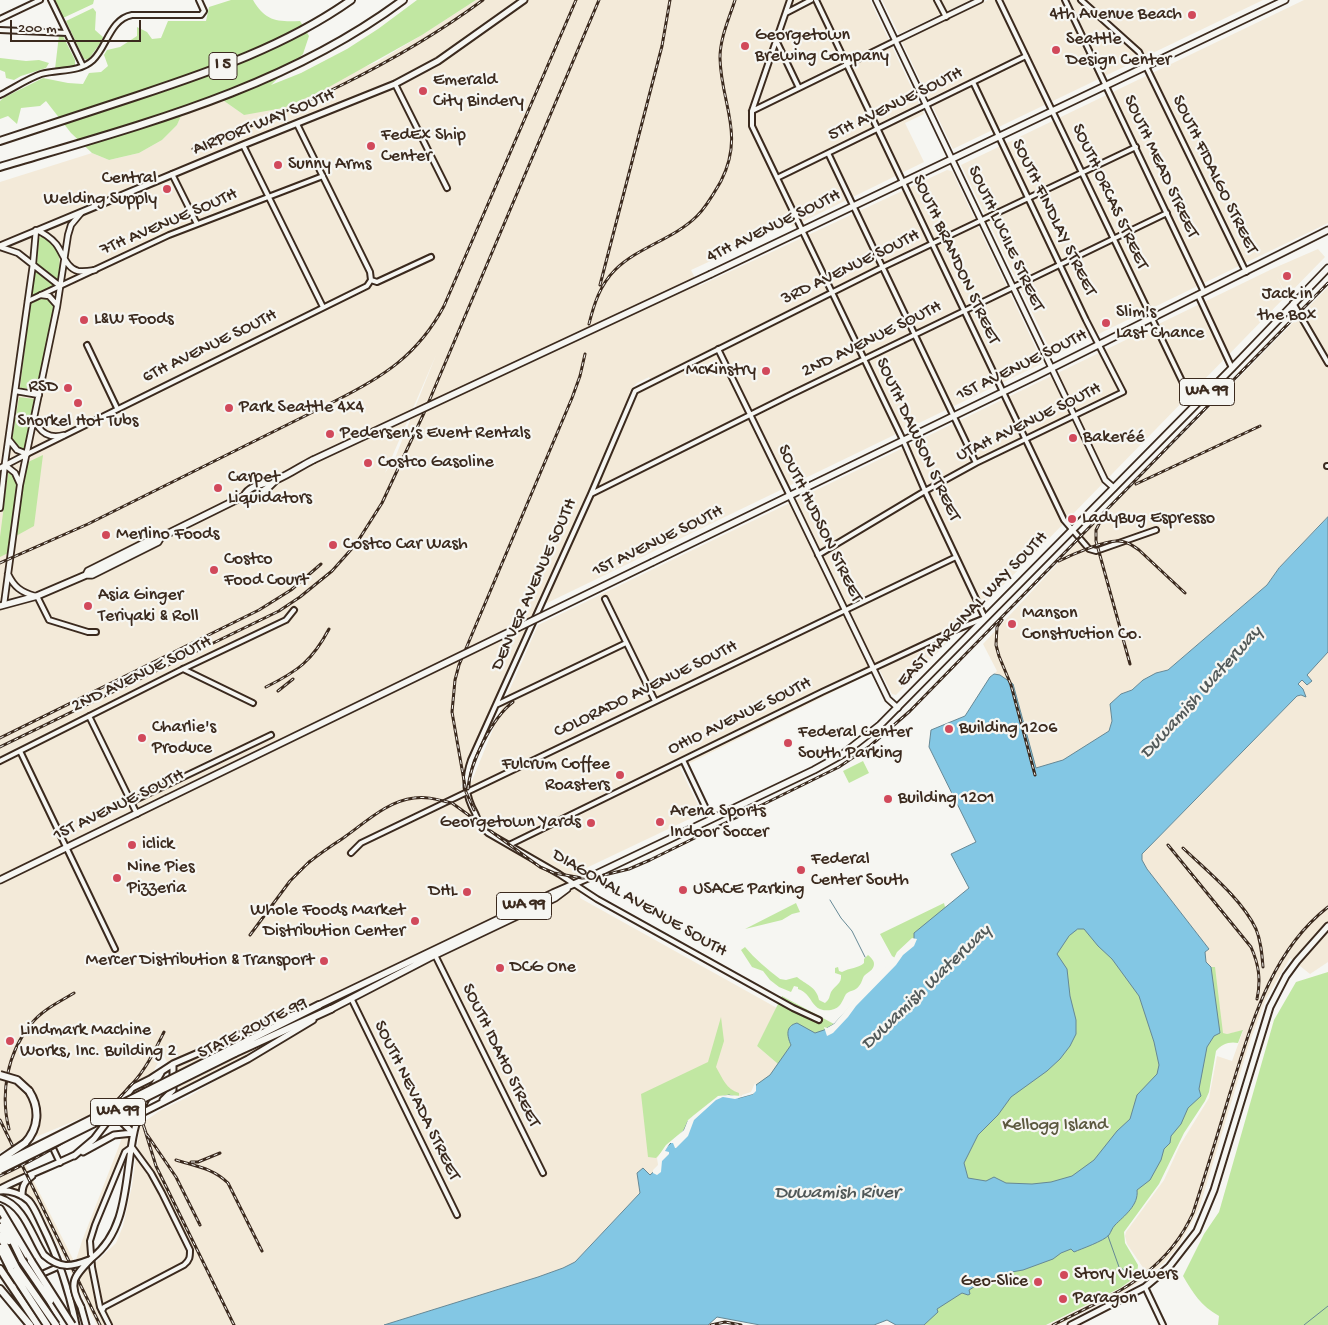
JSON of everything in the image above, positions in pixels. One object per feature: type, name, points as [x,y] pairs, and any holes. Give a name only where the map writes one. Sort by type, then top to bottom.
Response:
[{"type":"highway","name":"I 5","points":[[0,141],[226,65],[265,49],[305,28],[351,0]]},
{"type":"highway","name":"I 5","points":[[0,166],[213,100],[266,79],[304,62],[343,40],[402,0]]},
{"type":"highway","name":"STATE ROUTE 99","points":[[0,1170],[234,1051],[319,1005]]},
{"type":"highway","name":"STATE ROUTE 99","points":[[0,1162],[234,1051],[331,1008]]},
{"type":"highway","points":[[0,1075],[12,1078],[26,1087],[34,1100],[37,1115],[34,1130],[28,1139],[0,1162]]},
{"type":"highway","points":[[0,1209],[74,1325]]},
{"type":"highway","points":[[0,1216],[22,1260]]},
{"type":"highway","points":[[0,1227],[64,1325]]},
{"type":"highway","points":[[0,1236],[17,1269],[56,1325]]},
{"type":"highway","points":[[0,1248],[16,1279],[47,1325]]},
{"type":"highway","points":[[0,1269],[40,1325]]},
{"type":"highway","points":[[0,1287],[30,1325]]},
{"type":"main road","name":"AIRPORT WAY SOUTH","points":[[0,247],[36,230],[395,84],[433,64],[524,0]]},
{"type":"main road","name":"4TH AVENUE SOUTH","points":[[86,575],[88,571],[156,537],[161,537],[244,496],[249,497],[269,487],[276,480],[313,460],[711,274],[1285,0]]},
{"type":"main road","name":"1ST AVENUE SOUTH","points":[[0,880],[789,494],[954,416],[1328,230]]},
{"type":"main road","name":"EAST MARGINAL WAY SOUTH","points":[[138,1115],[248,1059],[331,1008],[434,953],[552,892],[574,884],[711,820],[835,758],[858,742],[898,708],[1328,268]]},
{"type":"main road","name":"4TH AVENUE SOUTH","points":[[1,603],[37,596],[86,575],[92,575],[158,542],[161,537]]},
{"type":"main road","points":[[104,569],[105,566],[123,556],[124,553]]},
{"type":"main road","points":[[1071,1325],[1145,1287],[1169,1267],[1197,1231],[1214,1190],[1270,1007],[1286,976],[1328,926]]},
{"type":"main road","name":"EAST MARGINAL WAY SOUTH","points":[[74,1156],[94,1139],[124,1096],[132,1088],[173,1064],[249,1031],[319,1005],[434,953]]},
{"type":"main road","points":[[152,1107],[166,1099],[173,1090],[173,1064]]},
{"type":"main road","points":[[86,1325],[74,1292],[74,1281],[78,1272],[105,1246],[116,1228],[127,1180],[133,1133],[138,1115],[141,1106],[163,1070]]},
{"type":"main road","points":[[124,1096],[118,1116],[133,1133]]},
{"type":"main road","name":"EAST MARGINAL WAY SOUTH","points":[[0,1190],[27,1176],[60,1163],[114,1135],[133,1133]]},
{"type":"main road","points":[[22,1196],[24,1183],[36,1173]]},
{"type":"main road","points":[[0,1190],[22,1196],[28,1200],[36,1213],[60,1266],[72,1305],[74,1325]]},
{"type":"main road","points":[[0,1198],[9,1202],[20,1211],[44,1255],[56,1264],[64,1266],[92,1258]]},
{"type":"main road","points":[[0,1263],[40,1325]]},
{"type":"street","points":[[0,19],[40,0]]},
{"type":"street","points":[[51,0],[83,66]]},
{"type":"street","points":[[0,95],[43,74],[83,66],[96,56],[116,25],[125,17],[132,15],[201,15],[204,11],[199,0]]},
{"type":"street","points":[[752,111],[790,0]]},
{"type":"street","points":[[786,13],[811,0]]},
{"type":"street","name":"SOUTH BRANDON STREET","points":[[816,0],[1025,440],[1061,514],[1072,530]]},
{"type":"street","name":"SOUTH LUCILE STREET","points":[[876,0],[1106,480],[1114,488]]},
{"type":"street","points":[[938,0],[946,17]]},
{"type":"street","points":[[752,111],[980,0]]},
{"type":"street","name":"SOUTH ORCAS STREET","points":[[999,0],[1194,406]]},
{"type":"street","name":"SOUTH MEAD STREET","points":[[1065,0],[1204,292]]},
{"type":"street","name":"SOUTH FIDALGO STREET","points":[[1081,0],[1139,52],[1246,272]]},
{"type":"street","points":[[0,30],[67,33]]},
{"type":"street","points":[[776,40],[799,88]]},
{"type":"street","name":"5TH AVENUE SOUTH","points":[[777,178],[1026,56]]},
{"type":"street","name":"SOUTH FINDLAY STREET","points":[[973,82],[1123,392]]},
{"type":"street","points":[[395,84],[447,188]]},
{"type":"street","points":[[0,91],[6,92]]},
{"type":"street","name":"SOUTH DAWSON STREET","points":[[752,111],[752,126],[903,440],[924,491],[985,618]]},
{"type":"street","points":[[298,124],[370,272],[370,280]]},
{"type":"street","points":[[242,145],[322,307]]},
{"type":"street","name":"3RD AVENUE SOUTH","points":[[635,391],[883,267],[1136,147]]},
{"type":"street","points":[[828,153],[976,463]]},
{"type":"street","points":[[172,174],[197,224]]},
{"type":"street","name":"7TH AVENUE SOUTH","points":[[28,301],[169,235],[323,176]]},
{"type":"street","points":[[1,603],[8,573],[20,485],[28,454],[57,307],[64,258],[71,225],[82,212]]},
{"type":"street","name":"2ND AVENUE SOUTH","points":[[591,494],[964,310],[1167,213]]},
{"type":"street","points":[[0,508],[2,467],[9,440],[16,392],[36,230],[52,239],[64,258],[74,269],[79,271],[95,270]]},
{"type":"street","points":[[0,247],[18,253],[60,286]]},
{"type":"street","name":"6TH AVENUE SOUTH","points":[[2,467],[117,408],[367,286],[370,280],[377,282],[432,257]]},
{"type":"street","points":[[40,295],[50,296],[55,301],[57,307]]},
{"type":"street","points":[[1198,295],[1232,368]]},
{"type":"street","points":[[1293,303],[1328,363]]},
{"type":"street","points":[[87,345],[117,408]]},
{"type":"street","name":"SOUTH HUDSON STREET","points":[[718,349],[888,699],[898,708]]},
{"type":"street","name":"DENVER AVENUE SOUTH","points":[[466,792],[468,767],[591,494],[635,391]]},
{"type":"street","points":[[16,392],[39,395]]},
{"type":"street","name":"UTAH AVENUE SOUTH","points":[[818,554],[924,491],[976,463],[1123,392]]},
{"type":"street","points":[[35,419],[38,428],[45,434],[58,437],[64,435]]},
{"type":"street","points":[[9,440],[17,450],[28,454]]},
{"type":"street","points":[[2,467],[14,473],[20,485]]},
{"type":"street","points":[[0,480],[2,485]]},
{"type":"street","points":[[1072,530],[1089,549],[1096,550],[1156,530]]},
{"type":"street","name":"COLORADO AVENUE SOUTH","points":[[351,853],[361,843],[956,557]]},
{"type":"street","points":[[8,573],[12,582],[19,590],[37,596],[49,620],[88,632],[96,632]]},
{"type":"street","points":[[605,599],[655,702]]},
{"type":"street","name":"2ND AVENUE SOUTH","points":[[0,760],[286,620],[294,610]]},
{"type":"street","name":"OHIO AVENUE SOUTH","points":[[509,844],[873,668],[985,618]]},
{"type":"street","points":[[496,705],[626,643]]},
{"type":"street","points":[[183,669],[253,703]]},
{"type":"street","points":[[89,716],[137,814]]},
{"type":"street","name":"1ST AVENUE SOUTH","points":[[131,802],[271,735]]},
{"type":"street","points":[[20,751],[115,949]]},
{"type":"street","points":[[683,760],[711,820]]},
{"type":"street","name":"DIAGONAL AVENUE SOUTH","points":[[466,792],[469,802],[484,829],[597,899],[793,1008],[819,1020]]},
{"type":"street","name":"SOUTH IDAHO STREET","points":[[434,953],[543,1173]]},
{"type":"street","name":"SOUTH NEVADA STREET","points":[[351,998],[458,1215]]},
{"type":"street","points":[[0,1162],[117,1108]]},
{"type":"street","points":[[48,1140],[60,1163]]},
{"type":"street","points":[[102,1311],[104,1307],[118,1298],[184,1265],[189,1261],[190,1257],[190,1250],[162,1193],[151,1173],[132,1147],[125,1152],[91,1236],[92,1267],[100,1306],[102,1311],[109,1325]]},
{"type":"street","points":[[15,1286],[60,1266]]},
{"type":"street","points":[[1145,1287],[1163,1325]]},
{"type":"shaded area","points":[[476,0],[870,0],[924,114],[905,123],[924,162],[792,227],[786,214],[715,259],[691,270],[699,286],[947,170],[952,171],[1043,363],[545,604],[634,396],[639,390],[653,384],[649,377],[637,383],[633,387],[460,788],[471,783],[538,625],[1272,269],[1318,249],[1325,257],[1287,296],[1277,277],[1286,296],[896,695],[892,694],[879,669],[680,768],[702,813],[582,870],[580,898],[777,1008],[757,1046],[778,1064],[770,1075],[756,1085],[756,1089],[654,1172],[650,1175],[637,1173],[640,1193],[575,1262],[538,1277],[384,1325],[97,1325],[36,1201],[27,1194],[0,1184],[0,1159],[86,1116],[0,1152],[0,182],[92,153],[109,160],[139,153],[162,140],[177,125],[185,107],[217,96],[244,115],[377,62]],"holes":[[[436,355],[395,458],[385,473]],[[163,1054],[182,1092],[249,1061],[188,1097],[161,1110],[145,1121],[144,1108],[148,1081]],[[140,1083],[119,1146],[75,1263],[24,1162],[105,1120]],[[138,1116],[140,1126],[132,1186],[123,1226],[116,1243],[94,1264],[102,1316],[97,1306],[92,1267],[91,1236]]]},
{"type":"shaded area","points":[[882,0],[971,0],[899,34]]},
{"type":"shaded area","points":[[988,0],[1263,0],[953,149],[901,40]]},
{"type":"shaded area","points":[[1304,0],[1328,0],[1328,223],[1053,356],[961,165]]},
{"type":"shaded area","points":[[1328,287],[1328,517],[1279,568],[1267,585],[1168,670],[1156,673],[1143,680],[1132,690],[1121,694],[1111,704],[1112,721],[1109,731],[1045,788],[994,674],[997,671],[983,644],[1083,536]]},
{"type":"shaded area","points":[[1328,652],[1328,962],[1310,974],[1290,958],[1266,999],[1249,1044],[1199,1209],[1178,1247],[1164,1263],[1144,1279],[1123,1292],[1059,1325],[1048,1325],[1119,1289],[1146,1272],[1127,1244],[1126,1232],[1164,1180],[1180,1145],[1209,1098],[1217,1056],[1232,1061],[1243,1031],[1227,1034],[1220,1033],[1209,966],[1206,962],[1205,952],[1209,949],[1147,869],[1142,860],[1142,854],[1297,696],[1305,696],[1303,689],[1298,684],[1302,680],[1311,681],[1306,675]]},
{"type":"green space","points":[[55,0],[94,0],[93,4],[63,18]]},
{"type":"green space","points":[[231,0],[253,0],[262,12],[272,19],[300,21],[309,36],[303,54],[271,85],[301,73],[347,49],[417,0],[476,0],[422,35],[320,92],[283,108],[244,115],[217,96],[185,107],[177,125],[162,140],[139,153],[109,160],[92,153],[71,133],[46,101],[40,106],[21,108],[17,124],[8,116],[0,119],[0,101],[3,98],[43,78],[83,84],[89,73],[101,72],[108,66],[104,55],[107,50],[120,47],[137,36],[137,27],[147,32],[152,39],[161,38],[168,21],[206,21],[209,7]]},
{"type":"green space","points":[[93,8],[96,12],[95,30],[104,38],[88,60],[84,59],[66,21]]},
{"type":"green space","points":[[59,35],[63,36],[75,60],[75,66],[55,69]]},
{"type":"green space","points":[[0,58],[26,61],[39,60],[49,63],[46,68],[14,80],[6,78],[5,72],[0,70]]},
{"type":"green space","points":[[43,236],[54,245],[59,256],[58,282],[37,264],[39,238]]},
{"type":"green space","points":[[35,269],[55,285],[31,297]]},
{"type":"green space","points":[[43,298],[53,304],[54,310],[38,389],[21,388],[30,308],[32,303]]},
{"type":"green space","points":[[19,397],[34,399],[35,401],[25,449],[21,451],[12,440]]},
{"type":"green space","points":[[43,455],[34,526],[16,536],[28,462]]},
{"type":"green space","points":[[8,473],[15,478],[17,487],[8,553],[0,557],[0,537]]},
{"type":"green space","points":[[863,761],[869,773],[849,783],[843,771]]},
{"type":"green space","points":[[796,903],[800,912],[782,920],[745,929]]},
{"type":"green space","points":[[944,903],[945,907],[949,905],[895,958],[892,956],[880,934]]},
{"type":"green space","name":"Kellogg Island","points":[[1083,916],[1149,993],[1170,1058],[1093,1185],[850,1211]]},
{"type":"green space","points":[[745,947],[761,964],[780,979],[786,980],[797,977],[813,989],[819,1000],[825,1003],[840,980],[841,975],[835,973],[835,968],[838,967],[839,971],[842,972],[859,966],[864,963],[864,959],[868,955],[872,959],[874,966],[864,976],[858,988],[846,994],[839,1006],[831,1010],[824,1010],[819,1009],[798,987],[794,986],[791,992],[779,987],[763,971],[752,967],[741,950]]},
{"type":"green space","points":[[1211,967],[1215,967],[1223,1033],[1227,1034],[1243,1030],[1238,1043],[1226,1044],[1216,1051],[1209,1092],[1205,1101],[1184,1133],[1159,1184],[1124,1232],[1125,1243],[1138,1265],[1137,1276],[1120,1288],[1046,1325],[900,1325],[1088,1216]]},
{"type":"green space","points":[[1328,972],[1328,1325],[1218,1325],[1219,1316],[1198,1299],[1183,1276],[1204,1234],[1219,1212],[1274,1020],[1296,982]]},
{"type":"green space","points":[[782,996],[834,1024],[857,998],[809,1069],[684,1130],[656,1158],[648,1157],[641,1094],[708,1062],[721,1017],[724,1041],[716,1067],[728,1086],[739,1093],[739,1098],[755,1093],[756,1085],[770,1075],[778,1064],[757,1046]]},
{"type":"water","name":"Duwamish River","points":[[1328,517],[1328,652],[1307,675],[1312,681],[1307,685],[1302,680],[1298,684],[1303,689],[1306,697],[1297,696],[1142,854],[1142,860],[1147,869],[1209,949],[1205,952],[1206,962],[1211,967],[1220,1033],[1214,1036],[1207,1047],[1199,1089],[1201,1096],[1188,1108],[1181,1124],[1171,1136],[1170,1143],[1164,1149],[1161,1160],[1150,1180],[1137,1190],[1136,1201],[1114,1226],[1109,1235],[1074,1252],[1071,1249],[1053,1259],[1023,1270],[1006,1273],[982,1285],[979,1284],[969,1290],[970,1294],[962,1293],[937,1309],[938,1312],[924,1325],[896,1325],[887,1320],[874,1325],[760,1325],[717,1317],[708,1325],[384,1325],[538,1277],[575,1262],[640,1193],[637,1173],[643,1168],[650,1175],[659,1167],[659,1159],[667,1147],[684,1130],[688,1121],[717,1098],[729,1095],[739,1098],[753,1094],[756,1085],[770,1075],[791,1045],[788,1035],[790,1026],[797,1023],[815,1033],[834,1024],[914,939],[914,933],[969,888],[951,854],[976,842],[929,747],[931,730],[965,716],[990,677],[994,674],[1000,675],[1013,684],[1036,768],[1063,760],[1109,731],[1112,721],[1110,704],[1121,694],[1132,690],[1143,680],[1156,673],[1168,670],[1267,585],[1279,568]],"holes":[[[1078,929],[1084,929],[1112,959],[1139,996],[1154,1042],[1159,1065],[1157,1074],[1137,1095],[1130,1119],[1117,1131],[1094,1160],[1072,1176],[1051,1182],[1032,1184],[1006,1183],[994,1177],[986,1181],[968,1178],[964,1163],[978,1135],[998,1115],[1011,1097],[1047,1071],[1060,1059],[1076,1034],[1076,1020],[1070,996],[1067,969],[1057,954],[1069,936]]]},
{"type":"pier","points":[[912,938],[917,939],[914,946],[903,955],[833,1033],[827,1036],[824,1027],[827,1028],[834,1024],[894,958],[897,952]]},
{"type":"pier","points":[[755,1083],[756,1091],[753,1094],[735,1099],[723,1097],[716,1100],[694,1120],[688,1136],[676,1148],[673,1143],[670,1143],[665,1151],[669,1152],[669,1154],[662,1161],[661,1172],[657,1175],[653,1173],[653,1170],[658,1165],[657,1158],[666,1145],[684,1130],[688,1120],[718,1096],[742,1096],[751,1092]]},
{"type":"waterway","points":[[830,900],[852,931],[865,957]]},
{"type":"waterway","points":[[1108,1236],[1119,1267],[1124,1270]]},
{"type":"waterway","points":[[1304,1325],[1328,1306]]},
{"type":"railway","points":[[193,149],[306,102],[343,84],[415,45],[483,0]]},
{"type":"railway","points":[[0,563],[88,524],[352,392],[384,373],[411,351],[423,338],[444,306],[576,0]]},
{"type":"railway","points":[[0,747],[279,611],[332,571],[356,544],[382,503],[424,413],[599,0]]},
{"type":"railway","points":[[600,285],[662,46],[670,0]]},
{"type":"railway","points":[[589,324],[598,295],[605,282],[615,270],[634,255],[688,224],[704,208],[721,181],[728,164],[731,134],[730,119],[721,75],[720,51],[735,0]]},
{"type":"railway","points":[[305,866],[387,807],[404,800],[424,798],[452,803],[540,867],[554,873],[582,878],[596,877],[629,869],[650,860],[839,767],[870,746],[910,711],[1328,283]]},
{"type":"railway","points":[[474,810],[466,792],[452,712],[455,680],[459,665],[572,398],[585,354]]},
{"type":"railway","points":[[1136,484],[1260,426]]},
{"type":"railway","points":[[1102,518],[1096,530],[1096,541],[1130,664]]},
{"type":"railway","points":[[1059,561],[1097,545],[1112,541],[1124,542],[1139,550],[1185,593]]},
{"type":"railway","points":[[0,738],[259,610],[291,590],[321,564]]},
{"type":"railway","points":[[1002,620],[997,627],[996,645],[1011,685],[1035,775]]},
{"type":"railway","points":[[266,687],[287,676],[303,664],[323,640],[329,629]]},
{"type":"railway","points":[[278,691],[293,679]]},
{"type":"railway","points":[[468,789],[473,767],[483,742],[497,719],[513,702]]},
{"type":"railway","points":[[1168,845],[1251,947],[1258,973],[1257,999]]},
{"type":"railway","points":[[1183,848],[1233,896],[1250,918],[1259,938],[1263,967]]},
{"type":"railway","points":[[250,935],[290,881],[310,861]]},
{"type":"railway","points":[[1053,1325],[1134,1282],[1151,1269],[1181,1235],[1193,1213],[1246,1042],[1265,992],[1291,946],[1308,925],[1328,907]]},
{"type":"railway","points":[[9,1129],[6,1116],[6,1088],[11,1061],[16,1048],[35,1019],[74,993]]},
{"type":"railway","points":[[0,1176],[54,1148],[103,1113],[142,1072],[164,1032]]},
{"type":"railway","points":[[143,1088],[141,1110],[146,1133],[176,1177],[200,1225]]},
{"type":"railway","points":[[0,1120],[100,1325]]},
{"type":"railway","points":[[143,1124],[156,1166],[234,1325]]},
{"type":"railway","points":[[191,1162],[198,1162],[220,1153]]},
{"type":"railway","points":[[176,1160],[210,1171],[228,1183],[262,1251]]},
{"type":"railway","points":[[711,1325],[725,1322],[741,1325]]},
{"type":"place","name":"4th Avenue Beach","points":[[1192,15]]},
{"type":"place","name":"Georgetown Brewing Company","points":[[745,46]]},
{"type":"place","name":"Seattle Design Center","points":[[1056,50]]},
{"type":"place","name":"Emerald City Bindery","points":[[423,91]]},
{"type":"place","name":"FedEx Ship Center","points":[[371,146]]},
{"type":"place","name":"Sunny Arms","points":[[278,165]]},
{"type":"place","name":"Central Welding Supply","points":[[167,189]]},
{"type":"place","name":"Jack in the Box","points":[[1287,276]]},
{"type":"place","name":"L&W Foods","points":[[84,320]]},
{"type":"place","name":"Slim's Last Chance","points":[[1106,323]]},
{"type":"place","name":"McKinstry","points":[[766,371]]},
{"type":"place","name":"RSD","points":[[68,388]]},
{"type":"place","name":"Snorkel Hot Tubs","points":[[78,403]]},
{"type":"place","name":"Park Seattle 4x4","points":[[229,408]]},
{"type":"place","name":"Pedersen’s Event Rentals","points":[[330,434]]},
{"type":"place","name":"Bakeréé","points":[[1073,438]]},
{"type":"place","name":"Costco Gasoline","points":[[368,463]]},
{"type":"place","name":"Carpet Liquidators","points":[[218,488]]},
{"type":"place","name":"LadyBug Espresso","points":[[1072,519]]},
{"type":"place","name":"Merlino Foods","points":[[106,535]]},
{"type":"place","name":"Costco Car Wash","points":[[333,545]]},
{"type":"place","name":"Costco Food Court","points":[[214,570]]},
{"type":"place","name":"Asia Ginger Teriyaki & Roll","points":[[88,606]]},
{"type":"place","name":"Manson Construction Co.","points":[[1012,624]]},
{"type":"place","name":"Building 1206","points":[[949,729]]},
{"type":"place","name":"Charlie's Produce","points":[[142,738]]},
{"type":"place","name":"Federal Center South Parking","points":[[788,743]]},
{"type":"place","name":"Fulcrum Coffee Roasters","points":[[620,775]]},
{"type":"place","name":"Building 1201","points":[[888,799]]},
{"type":"place","name":"Arena Sports Indoor Soccer","points":[[660,822]]},
{"type":"place","name":"Georgetown Yards","points":[[591,823]]},
{"type":"place","name":"iclick","points":[[132,845]]},
{"type":"place","name":"Federal Center South","points":[[801,870]]},
{"type":"place","name":"Nine Pies Pizzeria","points":[[117,878]]},
{"type":"place","name":"USACE Parking","points":[[683,890]]},
{"type":"place","name":"DHL","points":[[467,892]]},
{"type":"place","name":"Whole Foods Market Distribution Center","points":[[415,921]]},
{"type":"place","name":"Mercer Distribution & Transport","points":[[324,961]]},
{"type":"place","name":"DCG One","points":[[500,968]]},
{"type":"place","name":"Lindmark Machine Works, Inc. Building 2","points":[[10,1041]]},
{"type":"place","name":"Story Viewers","points":[[1064,1275]]},
{"type":"place","name":"Geo-Slice","points":[[1038,1282]]},
{"type":"place","name":"Paragon","points":[[1063,1299]]},
{"type":"water label","name":"Duwamish Waterway","points":[[1202,693]]},
{"type":"water label","name":"Duwamish Waterway","points":[[927,988]]}]
